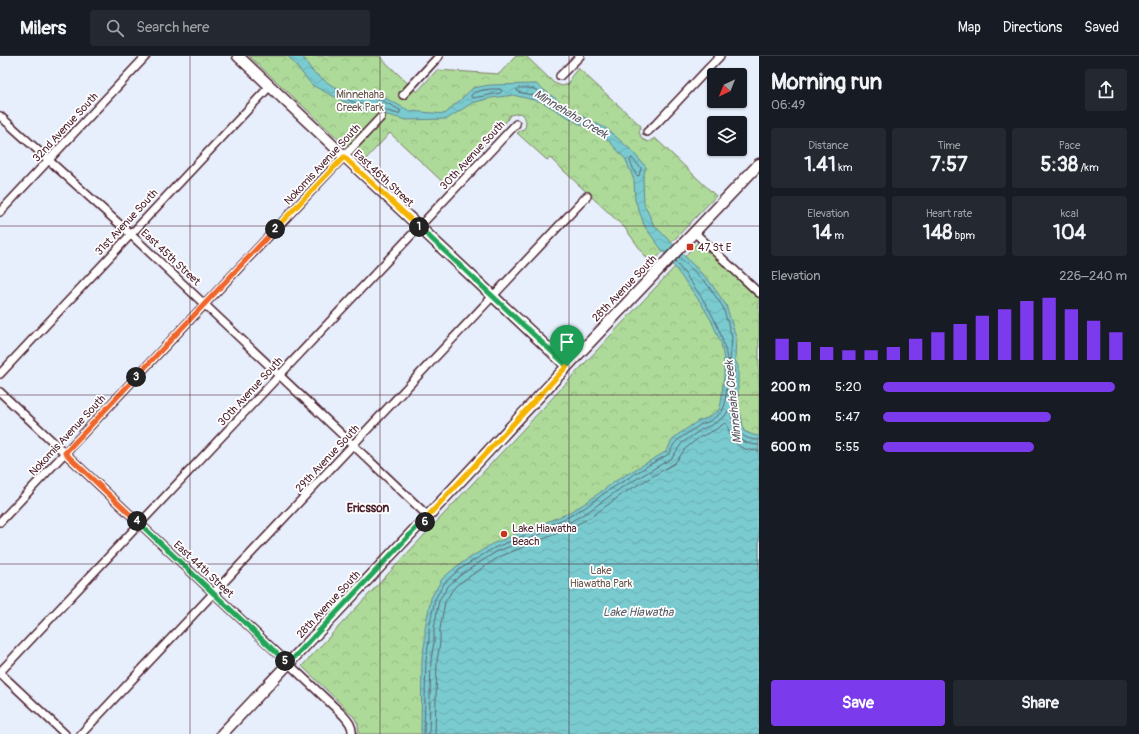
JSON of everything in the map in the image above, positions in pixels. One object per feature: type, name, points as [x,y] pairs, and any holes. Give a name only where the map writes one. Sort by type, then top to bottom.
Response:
[{"type":"street","name":"32nd Avenue South","points":[[0,212],[146,56]]},
{"type":"street","name":"East 46th Street","points":[[238,56],[567,366]]},
{"type":"street","points":[[403,94],[439,56]]},
{"type":"street","points":[[560,76],[580,56]]},
{"type":"street","points":[[647,132],[720,56]]},
{"type":"street","name":"31st Avenue South","points":[[0,374],[270,86]]},
{"type":"street","name":"East 45th Street","points":[[0,116],[205,304],[354,445],[427,517]]},
{"type":"street","name":"Nokomis Avenue South","points":[[0,522],[381,117]]},
{"type":"street","name":"30th Avenue South","points":[[0,672],[516,124]]},
{"type":"street","name":"28th Avenue South","points":[[222,734],[418,526],[419,523],[427,517],[567,366],[759,164]]},
{"type":"street","name":"29th Avenue South","points":[[81,734],[587,196]]},
{"type":"street","points":[[694,232],[758,292]]},
{"type":"street","name":"East 44th Street","points":[[0,392],[343,716],[349,723],[352,734]]},
{"type":"street","points":[[0,672],[65,734]]},
{"type":"green space","name":"Minnehaha Creek Park","points":[[249,56],[379,56],[417,92],[437,70],[499,74],[516,56],[526,56],[554,83],[562,86],[569,84],[571,77],[578,68],[641,126],[639,132],[642,139],[648,142],[655,138],[716,196],[651,264],[625,228],[550,158],[547,160],[517,133],[526,126],[526,120],[520,113],[510,115],[506,122],[446,185],[390,133],[363,162]]},
{"type":"green space","name":"Lake Hiawatha Park","points":[[698,242],[759,298],[759,734],[359,734],[358,724],[354,717],[302,666]]},
{"type":"water","name":"Lake Hiawatha","points":[[288,56],[302,56],[313,72],[334,87],[383,97],[410,111],[445,114],[473,88],[490,85],[536,84],[572,111],[607,129],[630,149],[646,167],[643,178],[644,204],[654,225],[710,282],[726,305],[736,337],[735,360],[738,366],[738,402],[744,431],[759,436],[759,734],[421,734],[422,659],[425,641],[425,628],[431,598],[442,579],[457,566],[492,544],[564,515],[584,504],[617,480],[667,451],[671,442],[676,436],[698,421],[707,418],[719,410],[724,375],[724,360],[721,343],[711,320],[701,303],[645,227],[635,200],[634,180],[626,160],[609,141],[542,102],[513,95],[491,98],[472,103],[447,119],[406,120],[351,105],[312,85]]},
{"type":"place","name":"47 St E","points":[[690,247]]},
{"type":"place","name":"Lake Hiawatha Beach","points":[[504,534]]},
{"type":"district","name":"Ericsson","points":[[368,508]]},
{"type":"route","points":[[344,157],[490,292],[567,366],[426,518],[422,526],[418,526],[288,664],[65,453],[344,157]]},
{"type":"water label","name":"Minnehaha Creek","points":[[571,114]]},
{"type":"water label","name":"Minnehaha Creek","points":[[733,402]]}]
